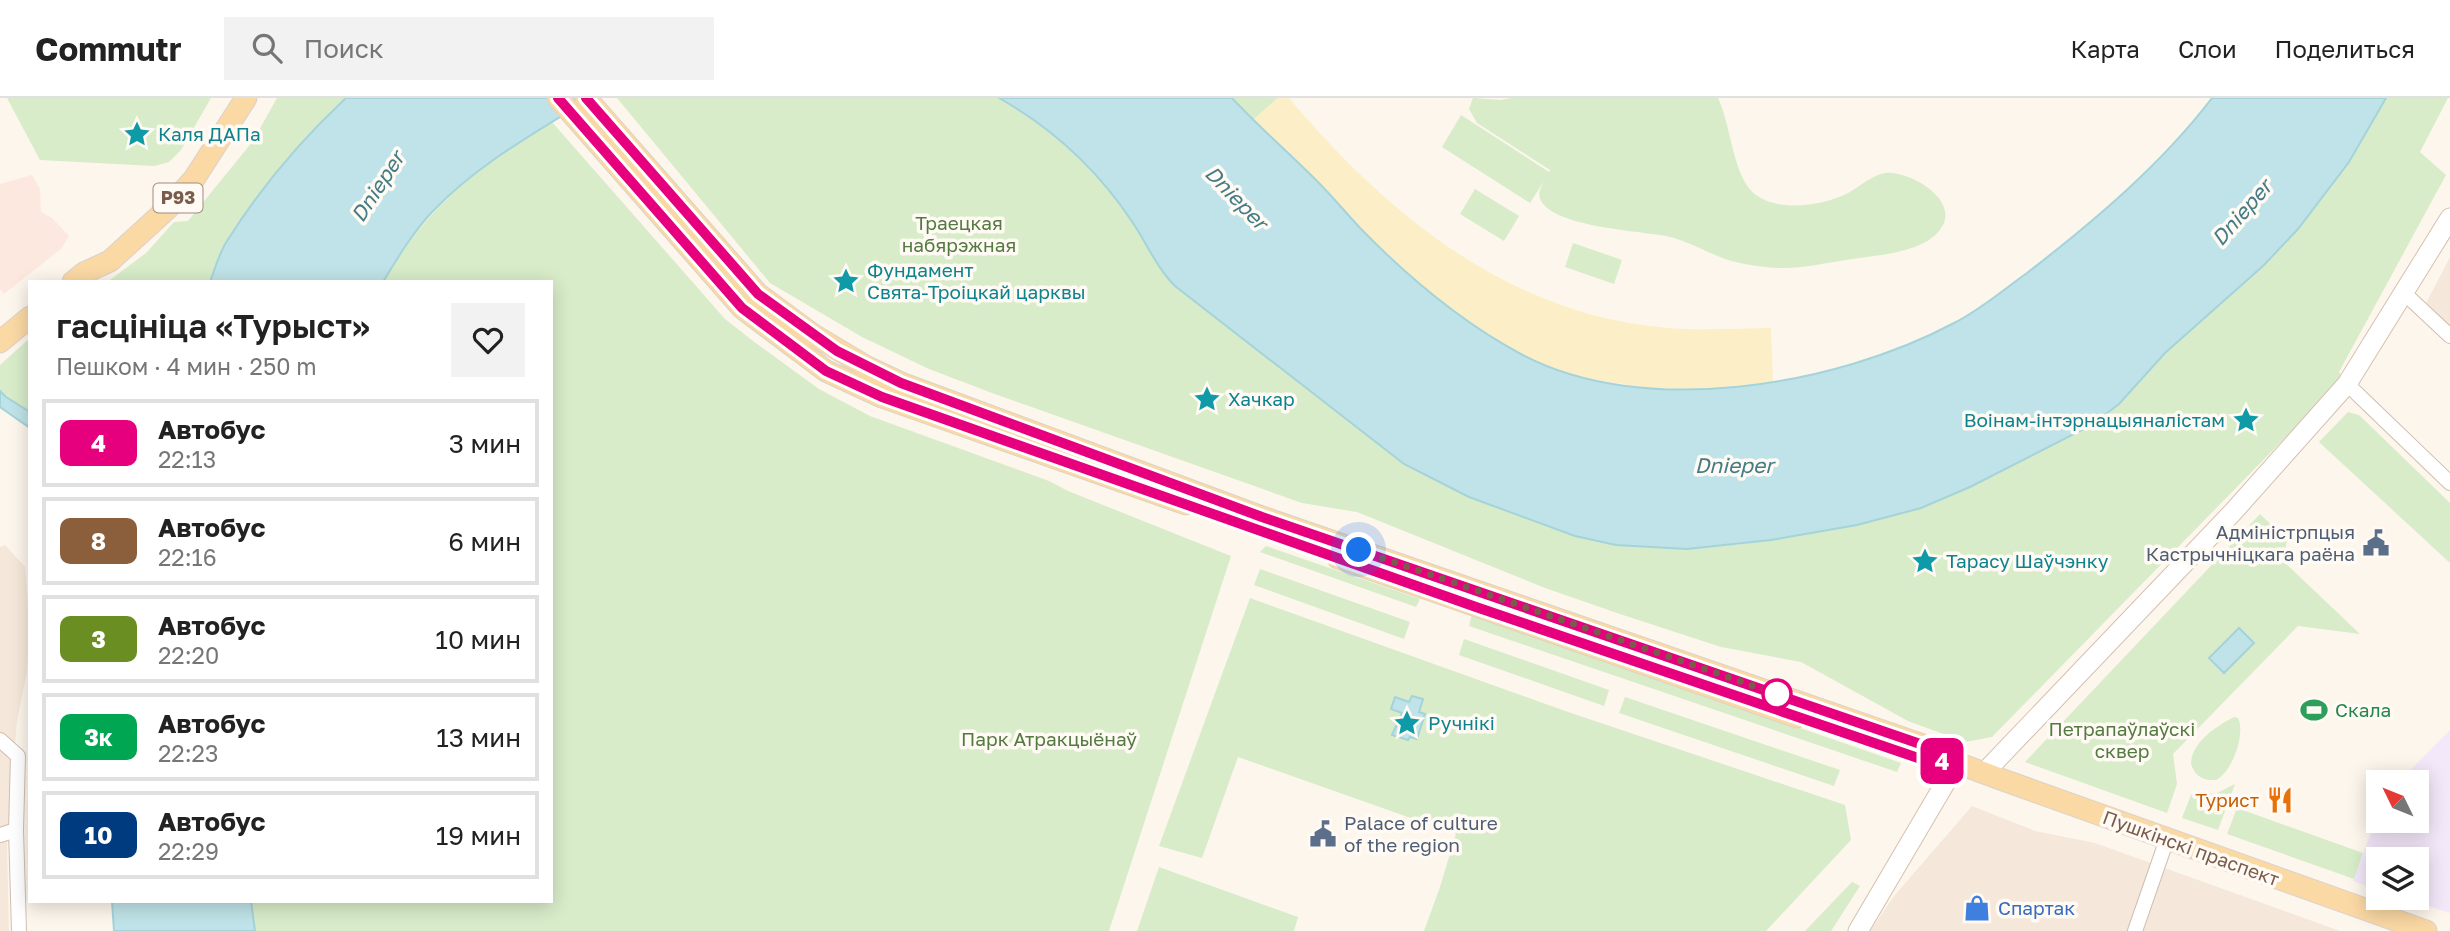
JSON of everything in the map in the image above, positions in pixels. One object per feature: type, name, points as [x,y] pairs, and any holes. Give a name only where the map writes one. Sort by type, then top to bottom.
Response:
[{"type":"main road","name":"Р93","points":[[79,277],[103,248],[157,200],[184,171],[229,98]]},
{"type":"main road","name":"Р93","points":[[79,277],[110,261],[167,209],[194,179],[246,98]]},
{"type":"main road","name":"Пушкінскі праспект","points":[[558,98],[750,301],[826,371],[882,397],[1463,602],[1921,759],[1957,763],[1984,772],[2426,931]]},
{"type":"main road","name":"Пушкінскі праспект","points":[[586,98],[750,301]]},
{"type":"main road","points":[[1984,772],[2233,512],[2347,384],[2450,218]]},
{"type":"main road","points":[[0,342],[23,322]]},
{"type":"main road","points":[[1858,931],[1957,763]]},
{"type":"street","points":[[2403,292],[2450,336]]},
{"type":"street","points":[[2347,384],[2450,483]]},
{"type":"street","points":[[0,740],[18,755],[16,830],[19,931]]},
{"type":"street","points":[[0,835],[16,830]]},
{"type":"street","points":[[2135,931],[2167,839]]},
{"type":"shaded area","points":[[32,175],[40,189],[41,212],[52,218],[69,236],[61,249],[4,294],[0,289],[0,184]]},
{"type":"shaded area","points":[[2450,257],[2450,345],[2420,315]]},
{"type":"shaded area","points":[[5,545],[25,567],[28,605],[27,671],[17,721],[7,841],[9,931],[0,931],[0,547]]},
{"type":"shaded area","points":[[2450,730],[2450,913],[2429,906],[2429,847],[2366,847],[2366,886],[2353,881],[2371,833],[2429,833],[2429,770],[2411,770]]},
{"type":"shaded area","points":[[1972,806],[2035,831],[2095,843],[2340,931],[1870,931],[1894,896]]},
{"type":"green space","points":[[7,98],[211,98],[181,150],[169,162],[154,166],[40,160]]},
{"type":"green space","points":[[277,98],[346,98],[313,130],[267,184],[224,246],[211,280],[110,280],[146,253],[174,222],[188,221],[253,141]]},
{"type":"green space","name":"Траецкая набярэжная","points":[[617,98],[999,98],[1038,123],[1090,168],[1119,204],[1157,264],[1175,286],[1404,464],[1469,497],[1575,536],[1616,545],[1687,549],[1743,544],[1857,525],[1921,508],[1970,487],[2082,430],[2102,417],[2165,353],[2263,266],[2298,229],[2349,162],[2386,98],[2448,98],[2420,152],[2446,175],[2339,372],[2341,375],[2324,398],[1992,737],[1965,742],[1908,721],[1801,662],[1721,647],[1620,614],[1545,588],[1357,512],[1302,503],[992,393],[929,369],[862,337],[770,283]]},
{"type":"green space","points":[[1232,98],[1278,98],[1253,120]]},
{"type":"green space","points":[[1473,98],[1718,98],[1742,177],[1756,195],[1777,204],[1814,204],[1838,198],[1880,174],[1894,173],[1917,181],[1937,195],[1945,215],[1943,225],[1936,235],[1925,242],[1899,252],[1783,268],[1731,261],[1666,236],[1580,222],[1550,210],[1541,201],[1539,193],[1544,181],[1530,203],[1442,147],[1461,115],[1549,172],[1550,170],[1477,123],[1469,109]]},
{"type":"green space","name":"Парк Атракцыёнаў","points":[[552,122],[725,319],[819,389],[870,416],[1049,481],[1231,556],[1109,931],[255,931],[251,903],[553,903],[553,280],[384,280],[418,230],[437,209],[477,172]]},
{"type":"green space","points":[[1475,189],[1519,216],[1504,241],[1460,214]]},
{"type":"green space","points":[[1573,243],[1622,260],[1614,284],[1565,267]]},
{"type":"green space","points":[[28,340],[28,411],[0,391],[0,365]]},
{"type":"green space","points":[[2348,412],[2359,415],[2450,503],[2450,563],[2319,442]]},
{"type":"green space","name":"Петрапаўлаўскі сквер","points":[[2260,514],[2287,540],[2283,561],[2360,634],[2298,626],[2173,754],[2177,784],[2167,813],[2025,762]]},
{"type":"green space","points":[[1266,546],[1420,599],[1416,607],[1260,552]]},
{"type":"green space","points":[[1260,569],[1410,622],[1404,639],[1254,585]]},
{"type":"green space","points":[[1250,598],[1571,713],[1845,805],[1851,840],[1766,931],[1424,931],[1456,834],[1238,757],[1202,858],[1159,846]]},
{"type":"green space","points":[[1472,614],[1901,763],[1897,772],[1469,626]]},
{"type":"green space","points":[[1464,639],[1609,690],[1604,706],[1459,655]]},
{"type":"green space","points":[[1625,697],[1840,770],[1834,786],[1619,713]]},
{"type":"green space","points":[[2234,717],[2238,718],[2240,733],[2232,761],[2216,780],[2200,777],[2191,764],[2195,749],[2213,730]]},
{"type":"green space","points":[[2235,784],[2218,830],[2182,818],[2191,795],[2217,793]]},
{"type":"green space","points":[[2237,808],[2363,853],[2354,879],[2227,834]]},
{"type":"green space","points":[[1159,867],[1298,917],[1294,931],[1137,931]]},
{"type":"green space","points":[[1852,882],[1860,886],[1831,931],[1805,931]]},
{"type":"sand","points":[[1278,98],[1289,98],[1368,182],[1411,219],[1456,252],[1505,281],[1556,303],[1611,319],[1682,329],[1771,328],[1773,382],[1661,390],[1558,371],[1520,354],[1453,311],[1423,287],[1253,120]]},
{"type":"water","name":"Dnieper","points":[[346,98],[591,98],[508,150],[450,194],[419,227],[384,280],[211,280],[219,256],[239,222],[313,130]]},
{"type":"water","name":"Dnieper","points":[[999,98],[1232,98],[1397,264],[1476,327],[1519,353],[1568,374],[1622,385],[1679,390],[1738,387],[1797,378],[1853,364],[1906,345],[1964,318],[2027,273],[2101,213],[2171,146],[2212,98],[2386,98],[2349,162],[2298,229],[2263,266],[2165,353],[2119,404],[2082,430],[1970,487],[1921,508],[1857,525],[1771,540],[1687,549],[1616,545],[1575,536],[1469,497],[1404,464],[1175,286],[1157,264],[1119,204],[1090,168],[1038,123]]},
{"type":"water","points":[[0,391],[28,411],[28,427],[0,407]]},
{"type":"water","points":[[2239,628],[2254,643],[2224,673],[2209,658]]},
{"type":"water","points":[[1412,696],[1423,699],[1419,712],[1425,714],[1417,739],[1410,737],[1408,740],[1392,735],[1402,713],[1391,709],[1395,697],[1409,702]]},
{"type":"water","points":[[112,903],[251,903],[255,931],[114,931]]},
{"type":"bus line","name":"4","points":[[558,98],[742,308],[826,371],[852,384],[882,397],[1450,597],[1921,759],[1957,763],[1926,746],[1262,517],[901,383],[867,367],[837,351],[758,294],[586,98]]},
{"type":"place","name":"Каля ДАПа","points":[[137,134]]},
{"type":"place","name":"Фундамент Свята-Троіцкай царквы","points":[[846,281]]},
{"type":"place","name":"Хачкар","points":[[1207,399]]},
{"type":"place","name":"Воінам-інтэрнацыяналістам","points":[[2246,420]]},
{"type":"place","name":"Адміністрпцыя Кастрычніцкага раёна","points":[[2376,543]]},
{"type":"place","name":"Тарасу Шаўчэнку","points":[[1925,561]]},
{"type":"place","name":"Скала","points":[[2314,710]]},
{"type":"place","name":"Ручнікі","points":[[1407,723]]},
{"type":"place","name":"Турист","points":[[2280,800]]},
{"type":"place","name":"Palace of culture of the region","points":[[1323,834]]},
{"type":"place","name":"Спартак","points":[[1977,908]]},
{"type":"route","points":[[1359,550],[1777,694]]}]
